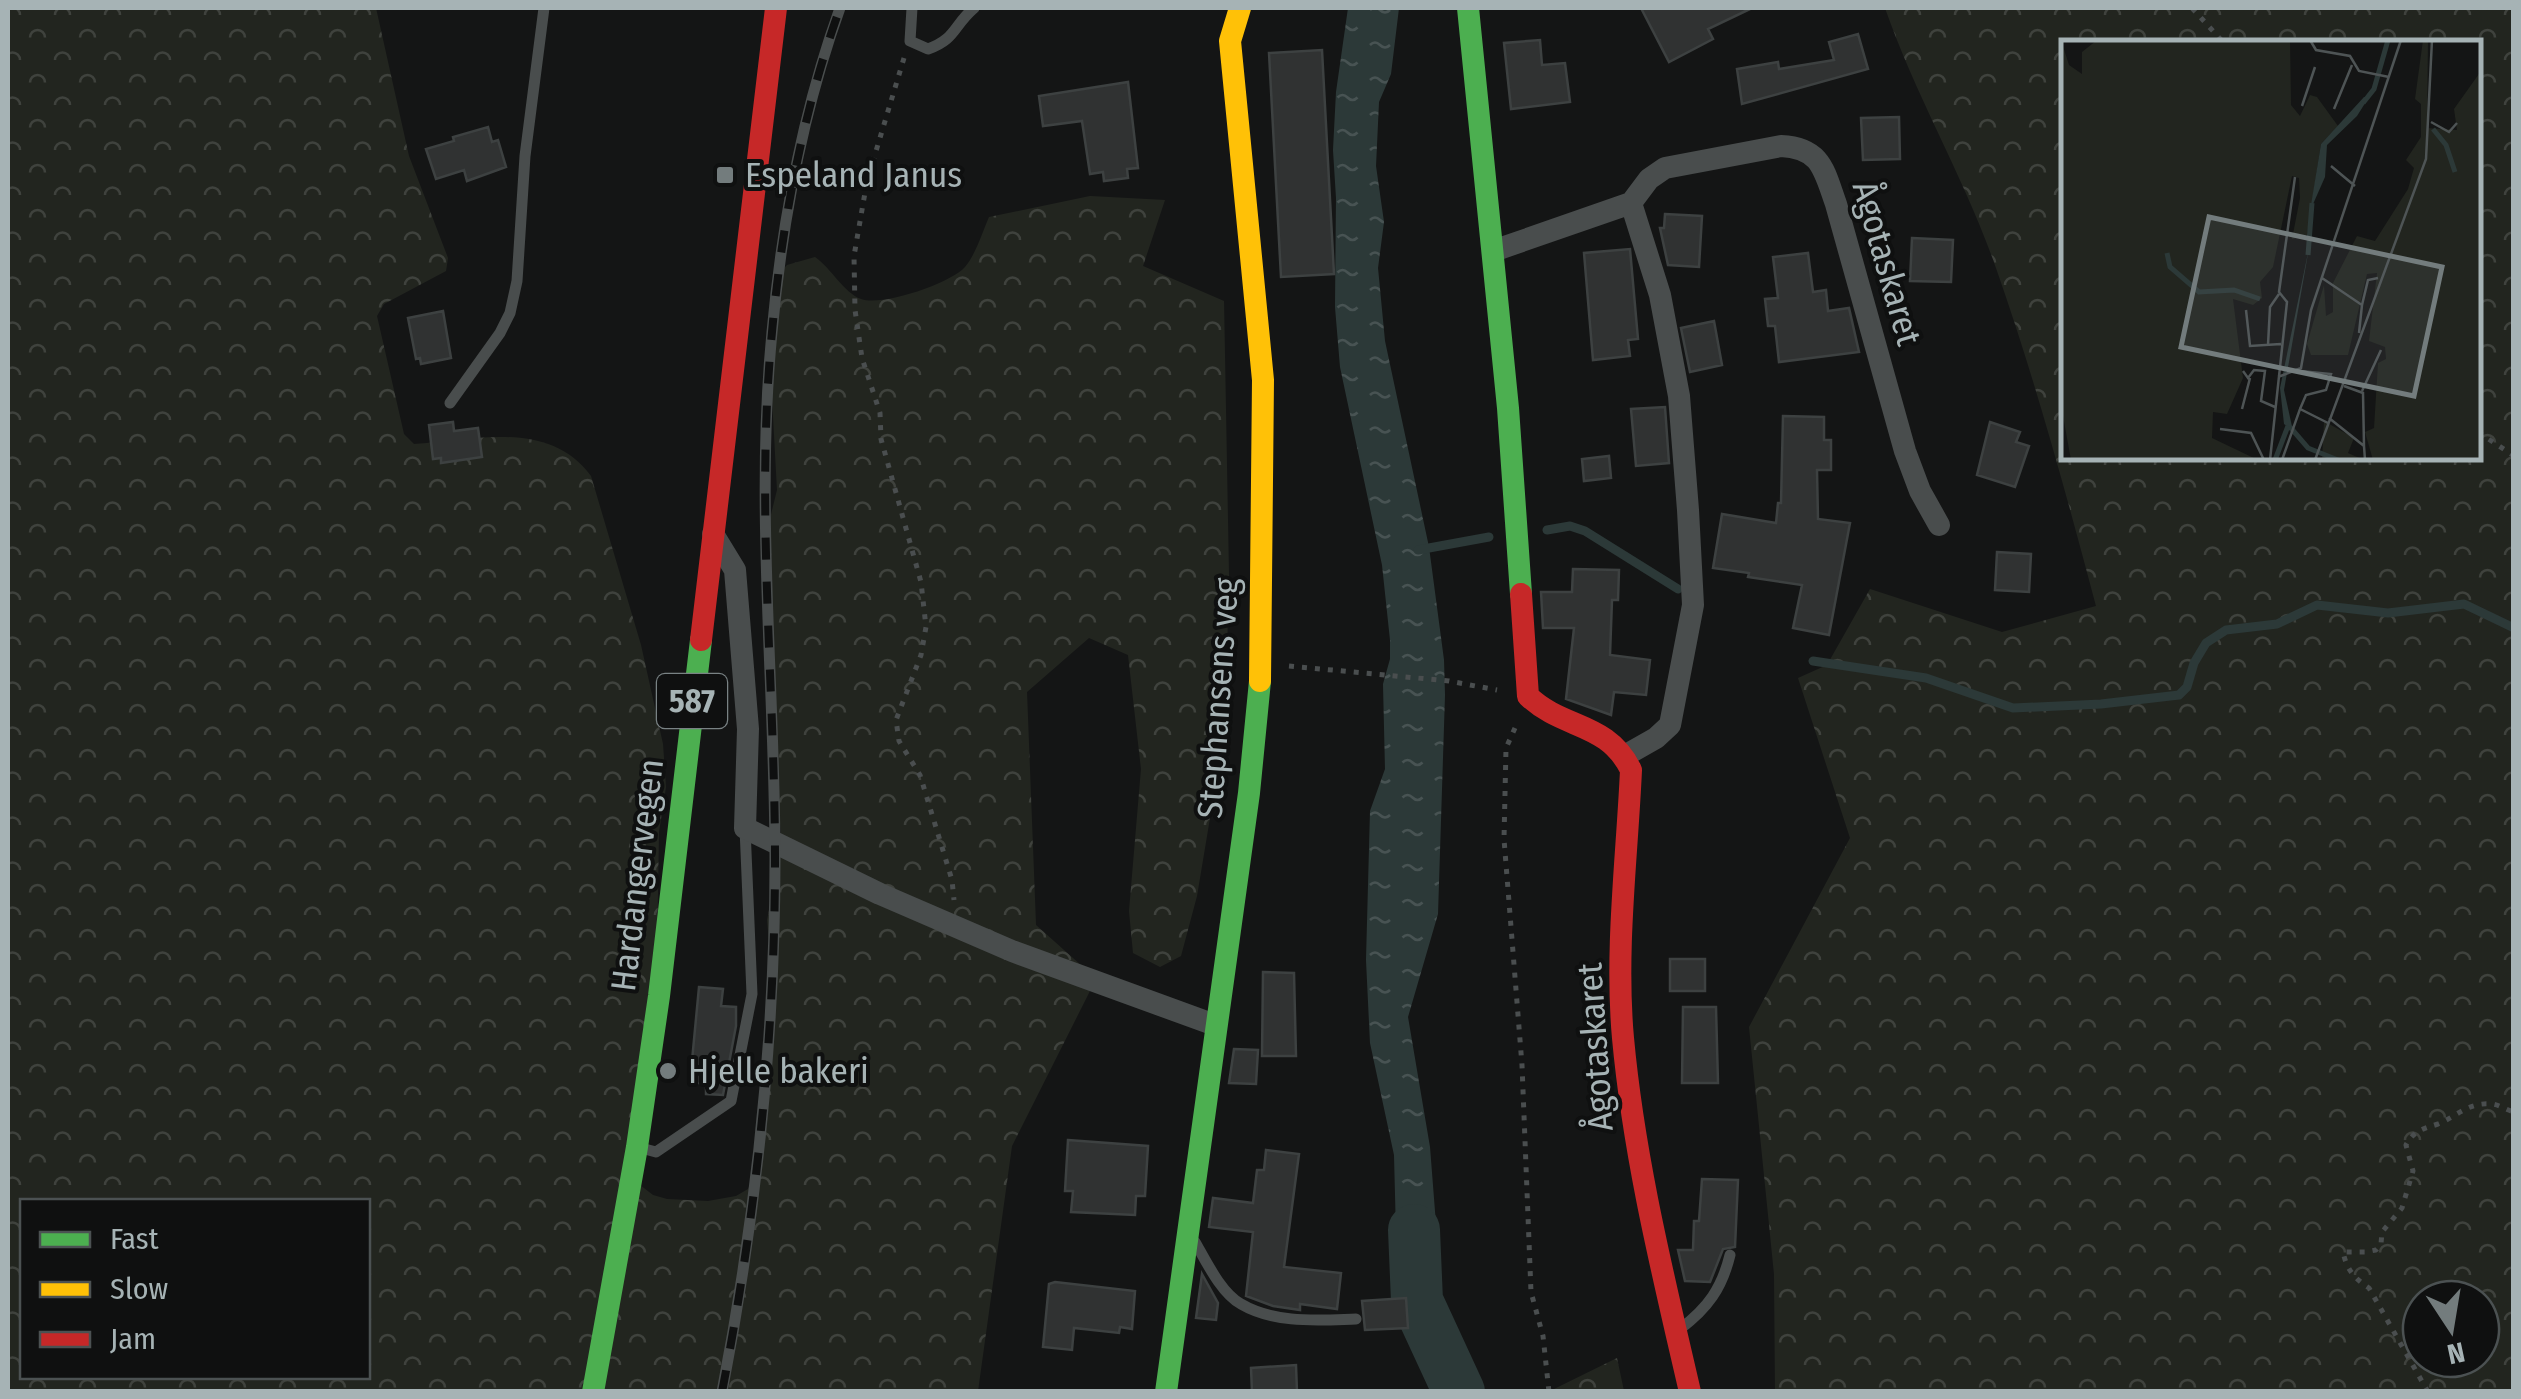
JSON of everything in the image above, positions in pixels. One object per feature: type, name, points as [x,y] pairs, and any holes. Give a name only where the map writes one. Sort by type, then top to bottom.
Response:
[{"type":"street","name":"Hardangervegen","points":[[593,1392],[637,1147],[659,996],[776,8]]},
{"type":"street","name":"Stephansens veg","points":[[1166,1392],[1249,794],[1262,663],[1265,417],[1260,329],[1230,40],[1234,16],[1240,8]]},
{"type":"street","points":[[1468,8],[1520,552],[1528,696],[1537,708],[1604,735],[1626,755],[1670,725],[1693,605],[1679,396],[1660,295],[1631,203]]},
{"type":"street","name":"Ågotaskaret","points":[[1493,251],[1631,203],[1649,179],[1665,168],[1781,146],[1799,147],[1814,155],[1836,204],[1905,452],[1939,525]]},
{"type":"street","points":[[712,532],[735,570],[748,729],[745,828],[1012,951],[1216,1025]]},
{"type":"street","name":"Ågotaskaret","points":[[1626,755],[1633,785],[1623,938],[1623,1036],[1646,1202],[1690,1392]]},
{"type":"lane","points":[[450,404],[510,313],[517,281],[525,156],[544,8]]},
{"type":"lane","points":[[912,8],[910,41],[928,49],[947,42],[961,19],[974,8]]},
{"type":"lane","points":[[637,1147],[656,1152],[731,1101],[752,994],[745,828]]},
{"type":"lane","points":[[1188,1230],[1211,1270],[1238,1303],[1272,1316],[1356,1319]]},
{"type":"lane","points":[[1677,1331],[1712,1300],[1730,1255]]},
{"type":"path","points":[[2192,8],[2221,40]]},
{"type":"path","points":[[910,41],[867,181],[854,256],[855,310],[862,358],[880,414],[881,440],[921,582],[926,626],[921,655],[896,720],[900,740],[920,775],[952,880],[956,927]]},
{"type":"path","points":[[2481,434],[2514,456]]},
{"type":"path","points":[[1262,663],[1449,682],[1528,696],[1506,748],[1504,839],[1521,1047],[1531,1292],[1543,1336],[1550,1392]]},
{"type":"path","points":[[2428,1392],[2369,1288],[2355,1278],[2342,1252],[2376,1250],[2382,1244],[2382,1232],[2402,1208],[2413,1170],[2406,1154],[2411,1135],[2471,1106],[2494,1103],[2514,1112]]},
{"type":"green space","points":[[8,8],[376,8],[409,156],[448,258],[446,271],[384,304],[377,316],[404,434],[414,444],[485,437],[532,440],[554,446],[574,458],[591,476],[641,645],[663,744],[666,787],[659,832],[657,952],[640,1185],[667,1199],[708,1201],[736,1196],[748,1189],[761,1162],[758,1114],[775,1012],[767,920],[782,846],[767,676],[764,564],[766,535],[777,490],[771,379],[778,321],[777,276],[787,265],[815,257],[855,296],[884,300],[946,280],[965,267],[989,217],[1090,196],[1165,200],[1143,266],[1224,301],[1229,576],[1225,728],[1197,896],[1181,956],[1160,967],[1133,953],[1129,911],[1141,769],[1128,655],[1089,638],[1027,692],[1036,925],[1101,983],[1095,981],[1012,1146],[978,1391],[8,1392]]},
{"type":"green space","points":[[1885,8],[2513,8],[2513,1391],[1775,1391],[1774,1274],[1749,1027],[1850,838],[1798,678],[1827,665],[1870,589],[2002,632],[2096,606],[2037,394],[1970,202]]},
{"type":"green space","points":[[1617,1358],[1624,1391],[1550,1391]]},
{"type":"water","points":[[1348,8],[1399,8],[1391,74],[1379,102],[1376,166],[1384,222],[1378,268],[1385,341],[1429,547],[1444,660],[1438,914],[1408,1017],[1430,1147],[1439,1263],[1417,1301],[1402,1269],[1396,1233],[1394,1155],[1370,1043],[1366,960],[1370,811],[1385,769],[1383,684],[1390,640],[1382,565],[1340,367],[1335,307],[1333,150],[1336,92]]},
{"type":"building","points":[[1641,8],[1752,8],[1708,29],[1713,39],[1669,62]]},
{"type":"building","points":[[1858,34],[1868,69],[1742,104],[1737,69],[1778,62],[1779,69],[1834,60],[1829,42]]},
{"type":"building","points":[[1540,40],[1542,65],[1565,63],[1570,102],[1511,109],[1504,43]]},
{"type":"building","points":[[1322,50],[1334,274],[1281,277],[1269,53]]},
{"type":"building","points":[[1128,82],[1138,168],[1127,169],[1128,178],[1104,181],[1103,172],[1090,174],[1082,121],[1043,126],[1039,96]]},
{"type":"building","points":[[1899,117],[1900,159],[1863,160],[1861,118]]},
{"type":"building","points":[[488,127],[492,142],[498,140],[506,167],[467,181],[464,170],[436,179],[426,149]]},
{"type":"building","points":[[1665,214],[1702,216],[1699,267],[1668,265],[1660,228],[1664,228]]},
{"type":"building","points":[[1912,238],[1953,240],[1951,282],[1910,281]]},
{"type":"building","points":[[1630,249],[1638,339],[1628,340],[1630,356],[1593,360],[1584,253]]},
{"type":"building","points":[[1808,253],[1813,292],[1826,290],[1828,311],[1849,308],[1859,352],[1779,362],[1775,326],[1768,326],[1765,299],[1778,298],[1773,257]]},
{"type":"building","points":[[443,311],[451,358],[421,364],[420,358],[416,359],[408,318]]},
{"type":"building","points":[[1714,321],[1722,365],[1690,372],[1681,328]]},
{"type":"building","points":[[1665,407],[1669,463],[1636,466],[1631,409]]},
{"type":"building","points":[[1783,416],[1824,417],[1824,440],[1831,440],[1831,470],[1817,470],[1818,519],[1850,523],[1829,635],[1793,628],[1802,585],[1713,568],[1722,514],[1776,523],[1781,503]]},
{"type":"building","points":[[453,422],[454,431],[478,428],[482,457],[441,463],[441,458],[433,459],[429,425]]},
{"type":"building","points":[[1990,422],[2020,432],[2016,442],[2029,446],[2015,487],[1977,475]]},
{"type":"building","points":[[1609,456],[1611,478],[1584,481],[1582,459]]},
{"type":"building","points":[[1997,552],[2031,554],[2029,592],[1995,590]]},
{"type":"building","points":[[1573,569],[1619,570],[1618,600],[1612,600],[1610,655],[1650,660],[1646,695],[1614,692],[1611,715],[1566,699],[1574,628],[1543,628],[1541,592],[1572,592]]},
{"type":"building","points":[[1670,959],[1705,959],[1705,991],[1670,991]]},
{"type":"building","points":[[1263,972],[1294,973],[1296,1056],[1262,1056]]},
{"type":"building","points":[[699,987],[723,989],[721,1006],[736,1007],[723,1095],[706,1094],[706,1084],[690,1082]]},
{"type":"building","points":[[1683,1007],[1716,1007],[1718,1083],[1682,1083]]},
{"type":"building","points":[[1234,1049],[1258,1050],[1256,1084],[1229,1083]]},
{"type":"building","points":[[1068,1140],[1148,1146],[1145,1196],[1136,1196],[1135,1215],[1071,1212],[1073,1191],[1065,1191]]},
{"type":"building","points":[[1266,1150],[1299,1154],[1284,1267],[1341,1273],[1337,1309],[1300,1304],[1300,1310],[1246,1296],[1253,1232],[1209,1227],[1213,1198],[1253,1203],[1257,1170],[1264,1170]]},
{"type":"building","points":[[1702,1179],[1738,1180],[1735,1247],[1723,1249],[1710,1282],[1685,1281],[1678,1250],[1693,1250]]},
{"type":"building","points":[[1202,1274],[1218,1303],[1216,1320],[1196,1318]]},
{"type":"building","points":[[1049,1284],[1135,1291],[1132,1329],[1120,1327],[1119,1333],[1074,1328],[1072,1350],[1043,1347]]},
{"type":"building","points":[[1406,1298],[1408,1328],[1365,1330],[1362,1301]]},
{"type":"building","points":[[1296,1365],[1297,1392],[1252,1392],[1251,1368]]},
{"type":"waterway","points":[[1547,530],[1570,526],[1585,531],[1678,589]]},
{"type":"waterway","points":[[1418,550],[1489,537]]},
{"type":"waterway","points":[[1813,661],[1926,678],[2013,708],[2101,704],[2179,695],[2187,687],[2194,663],[2206,643],[2226,630],[2277,624],[2317,605],[2388,613],[2464,604],[2514,628]]},
{"type":"waterway","points":[[1414,1230],[1417,1301],[1459,1392]]},
{"type":"railway","points":[[722,1392],[754,1193],[772,993],[775,860],[765,530],[772,332],[796,167],[815,87],[840,8]]},
{"type":"traffic: fast","points":[[1468,8],[1508,408],[1521,594]]},
{"type":"traffic: fast","points":[[593,1392],[637,1147],[659,996],[701,640]]},
{"type":"traffic: fast","points":[[1166,1392],[1249,793],[1260,681]]},
{"type":"traffic: slow","points":[[1240,8],[1230,41],[1263,380],[1260,681]]},
{"type":"traffic: jam","points":[[701,640],[776,8]]},
{"type":"traffic: jam","points":[[1521,594],[1528,696],[1541,707],[1610,743],[1631,770],[1621,938],[1623,1038],[1642,1172],[1690,1392]]},
{"type":"place","name":"Espeland Janus","points":[[725,175]]},
{"type":"place","name":"Hjelle bakeri","points":[[668,1071]]}]
